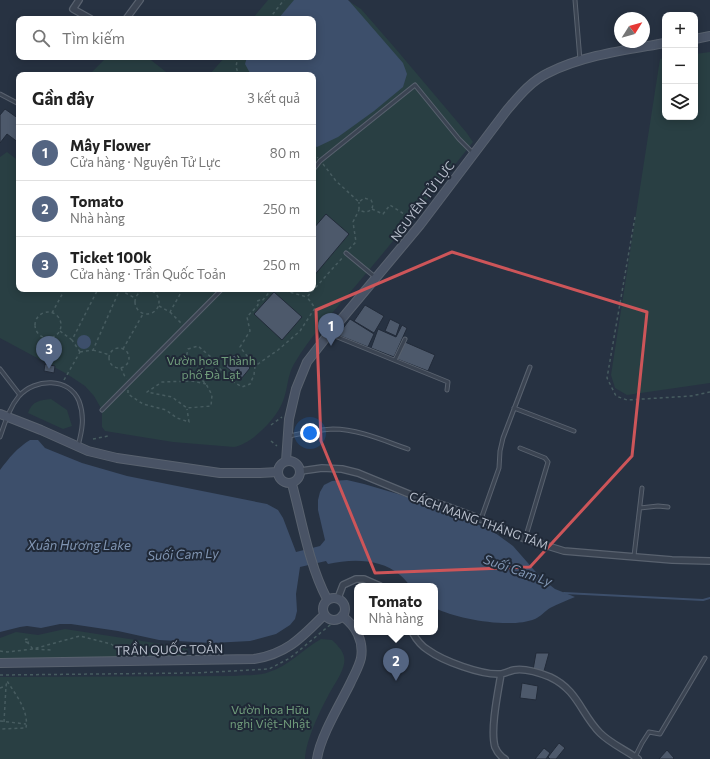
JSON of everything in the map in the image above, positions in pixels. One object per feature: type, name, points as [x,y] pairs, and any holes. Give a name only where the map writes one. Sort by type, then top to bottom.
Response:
[{"type":"main road","points":[[698,38],[710,36]]},
{"type":"main road","name":"NGUYÊN TỬ LỰC","points":[[286,461],[289,419],[296,389],[307,362],[420,225],[522,93],[547,73],[580,60],[662,43]]},
{"type":"main road","points":[[4,415],[97,454],[183,468],[220,472],[278,472]]},
{"type":"main road","points":[[286,461],[296,463],[301,471],[298,480],[292,484],[282,481],[278,472],[280,465],[286,461]]},
{"type":"main road","points":[[292,484],[314,570],[327,599]]},
{"type":"main road","points":[[330,597],[338,598],[342,601],[345,607],[342,616],[333,620],[329,619],[324,615],[322,608],[323,604],[330,597]]},
{"type":"main road","name":"TRẦN QUỐC TOẢN","points":[[0,663],[254,659],[277,654],[291,646],[324,615]]},
{"type":"main road","points":[[342,616],[354,628]]},
{"type":"main road","points":[[317,759],[327,731],[357,669],[361,657],[361,645],[358,635]]},
{"type":"street","points":[[79,0],[73,9],[86,16]]},
{"type":"street","points":[[128,16],[140,0]]},
{"type":"street","name":"CÁCH MẠNG THÁNG TÁM","points":[[301,471],[322,468],[342,469],[358,473],[409,494],[482,519],[525,539],[564,550],[710,561]]},
{"type":"street","points":[[338,598],[343,586],[356,579],[364,579],[373,583]]},
{"type":"street","points":[[414,635],[421,645],[428,651],[454,664],[482,672],[501,674],[521,669],[548,676],[573,695],[599,732],[605,738],[636,758]]},
{"type":"street","points":[[501,674],[494,743],[498,752],[505,759]]},
{"type":"lane","points":[[574,0],[580,60]]},
{"type":"lane","points":[[316,166],[320,161],[415,85],[459,139],[474,154]]},
{"type":"lane","points":[[0,95],[16,103]]},
{"type":"lane","points":[[346,253],[376,278]]},
{"type":"lane","points":[[102,410],[219,292]]},
{"type":"lane","points":[[329,334],[448,382],[447,390]]},
{"type":"lane","points":[[395,360],[405,339]]},
{"type":"lane","points":[[482,519],[499,468],[500,451],[503,438],[530,366]]},
{"type":"lane","points":[[0,369],[20,395]]},
{"type":"lane","points":[[0,437],[4,415],[20,395],[38,383],[48,382],[62,384],[79,400],[83,425],[78,446]]},
{"type":"lane","points":[[514,408],[574,431]]},
{"type":"lane","points":[[287,436],[334,429],[356,432],[408,449]]},
{"type":"lane","points":[[520,448],[545,458],[548,462],[525,539]]},
{"type":"lane","points":[[634,556],[642,488]]},
{"type":"lane","points":[[640,508],[658,506],[668,507]]},
{"type":"lane","points":[[636,758],[642,743],[649,732],[660,734],[705,658]]},
{"type":"path","points":[[271,16],[284,0]]},
{"type":"path","points":[[238,60],[236,65],[238,72]]},
{"type":"path","points":[[316,286],[356,242],[353,222],[359,210],[359,202],[336,181],[320,161]]},
{"type":"path","points":[[359,202],[364,198],[371,200],[373,204],[372,209]]},
{"type":"path","points":[[372,209],[382,214],[390,205],[412,218],[420,225]]},
{"type":"path","points":[[359,210],[369,212],[372,209]]},
{"type":"path","points":[[635,217],[607,378],[616,396],[627,400],[691,396],[710,392]]},
{"type":"path","points":[[52,313],[63,292]]},
{"type":"path","points":[[72,340],[96,292]]},
{"type":"path","points":[[92,350],[119,292]]},
{"type":"path","points":[[125,292],[135,298]]},
{"type":"path","points":[[140,292],[137,294],[135,298],[135,306],[136,309],[143,314],[150,314],[159,306],[158,298],[154,292]]},
{"type":"path","points":[[170,312],[180,292]]},
{"type":"path","points":[[206,384],[192,381],[162,382],[147,392],[172,397],[187,408],[211,406],[212,395],[206,384],[185,362],[188,349],[198,346],[212,358],[227,378],[242,387],[250,384],[254,375],[255,366],[240,347],[250,331],[248,317],[258,305],[257,301],[262,301],[270,292]]},
{"type":"path","points":[[255,366],[278,350],[300,331],[314,308],[307,296],[292,292]]},
{"type":"path","points":[[307,296],[311,292]]},
{"type":"path","points":[[159,306],[170,312],[184,327]]},
{"type":"path","points":[[44,313],[52,313],[59,318],[61,322],[60,331],[51,338],[42,337],[37,331],[36,323],[40,316],[44,313]]},
{"type":"path","points":[[123,349],[143,314]]},
{"type":"path","points":[[60,331],[72,340],[80,352]]},
{"type":"path","points":[[123,349],[128,353],[129,360],[126,365],[118,368],[112,365],[109,359],[110,355],[114,350],[123,349]]},
{"type":"path","points":[[80,352],[92,350],[110,355]]},
{"type":"path","points":[[62,384],[80,352]]},
{"type":"path","points":[[121,368],[128,384],[128,394],[143,404],[166,410],[177,418],[189,422],[187,408]]},
{"type":"path","points":[[271,425],[286,414]]},
{"type":"path","points":[[93,439],[108,436]]},
{"type":"path","points":[[271,441],[277,446]]},
{"type":"path","points":[[0,651],[7,652],[33,649],[80,636],[111,644],[131,657]]},
{"type":"path","points":[[28,643],[33,649],[51,650]]},
{"type":"path","points":[[4,722],[7,675]]},
{"type":"path","points":[[0,729],[26,728],[23,706],[7,681]]},
{"type":"path","points":[[0,688],[6,686]]},
{"type":"path","points":[[0,721],[26,724]]},
{"type":"highlighted area","points":[[452,252],[647,312],[632,456],[530,567],[375,573],[321,441],[316,310]]},
{"type":"green space","name":"Vườn hoa Thành phố Đà Lạt","points":[[268,0],[347,0],[361,9],[473,142],[402,231],[324,322],[308,343],[294,364],[280,408],[270,422],[256,436],[241,445],[234,447],[173,442],[105,431],[102,427],[102,410],[94,396],[85,386],[67,374],[0,338],[0,157],[7,152],[16,159],[16,292],[316,292],[316,72],[212,72],[222,60],[316,60],[316,16],[255,16]]},
{"type":"green space","points":[[710,52],[710,383],[627,395],[615,388],[611,375],[660,59],[662,59],[662,120],[698,120],[698,54]]},
{"type":"green space","points":[[104,60],[151,60],[166,72],[92,72]]},
{"type":"green space","points":[[51,399],[67,410],[72,426],[63,429],[28,413],[32,406],[37,402]]},
{"type":"green space","points":[[65,629],[187,648],[189,657],[0,664],[0,638],[16,632],[38,635]]},
{"type":"green space","name":"Vườn hoa Hữu nghị Việt-Nhật","points":[[321,639],[332,640],[342,652],[344,661],[342,672],[324,703],[314,727],[305,759],[0,759],[0,677],[257,675],[283,666]]},
{"type":"water","points":[[294,0],[348,0],[403,63],[407,74],[403,87],[374,111],[338,137],[316,146],[316,72],[249,72],[245,64],[246,60],[316,60],[316,16],[281,16]]},
{"type":"water","points":[[81,335],[87,335],[91,339],[91,345],[87,349],[81,349],[77,345],[77,339]]},
{"type":"water","name":"Xuân Hương Lake","points":[[30,440],[38,440],[45,448],[82,463],[127,476],[267,504],[278,510],[283,518],[296,552],[320,546],[325,540],[318,510],[318,500],[324,485],[332,481],[347,480],[364,484],[398,494],[445,511],[491,530],[513,546],[542,579],[555,589],[575,597],[550,608],[535,619],[525,622],[499,623],[470,619],[438,609],[438,583],[407,583],[392,569],[384,565],[365,561],[346,561],[328,564],[326,561],[300,567],[296,594],[297,611],[295,619],[290,625],[276,634],[250,641],[212,643],[159,640],[118,631],[71,624],[60,624],[41,628],[27,626],[0,632],[0,470],[21,446]]},
{"type":"building","points":[[5,109],[16,117],[16,141],[7,134],[0,143],[0,115]]},
{"type":"building","points":[[326,214],[349,234],[316,273],[316,226]]},
{"type":"building","points":[[274,292],[302,317],[282,340],[254,314]]},
{"type":"building","points":[[365,305],[384,316],[374,333],[354,321]]},
{"type":"building","points":[[350,319],[374,334],[368,347],[338,335]]},
{"type":"building","points":[[390,319],[400,324],[396,336],[385,331]]},
{"type":"building","points":[[402,325],[407,328],[394,357],[371,348],[378,329],[396,337]]},
{"type":"building","points":[[405,342],[435,355],[428,371],[397,359]]},
{"type":"building","points":[[234,355],[242,359],[250,368],[241,379],[225,366]]},
{"type":"building","points":[[45,364],[55,366],[54,373],[44,371]]},
{"type":"building","points":[[536,653],[549,653],[544,671],[533,670]]},
{"type":"building","points":[[522,683],[538,686],[536,700],[520,698]]},
{"type":"building","points":[[559,743],[565,748],[556,759],[550,759],[548,757]]},
{"type":"building","points":[[544,748],[550,753],[546,759],[535,759]]},
{"type":"building","points":[[667,750],[674,758],[659,759]]},
{"type":"waterway","name":"Suối Cam Ly","points":[[564,593],[703,600],[710,598]]},
{"type":"place","name":"Mây Flower","points":[[331,346]]},
{"type":"place","name":"Ticket 100k","points":[[49,369]]},
{"type":"place","name":"Tomato","points":[[396,681]]}]
